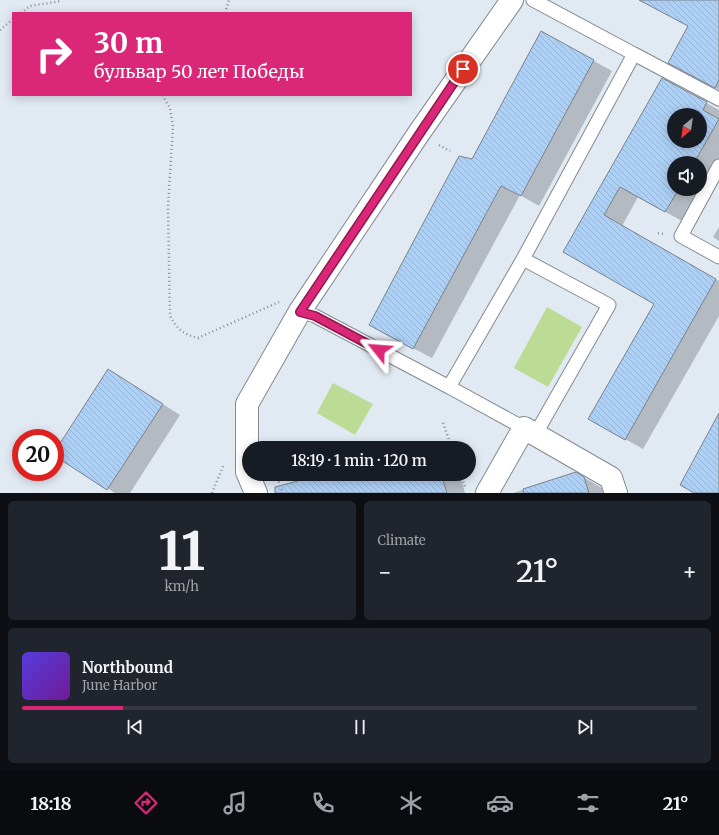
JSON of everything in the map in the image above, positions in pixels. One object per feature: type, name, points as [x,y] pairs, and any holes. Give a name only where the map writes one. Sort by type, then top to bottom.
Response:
[{"type":"street","points":[[256,493],[247,472],[247,404],[291,306],[419,133],[512,0]]},
{"type":"street","points":[[487,493],[529,432],[611,478],[616,493]]},
{"type":"lane","points":[[533,0],[719,99]]},
{"type":"lane","points":[[449,387],[523,258],[634,54]]},
{"type":"lane","points":[[719,166],[681,236],[719,257]]},
{"type":"lane","points":[[291,306],[315,316],[449,387],[529,432],[609,305],[523,258]]},
{"type":"path","points":[[22,12],[30,6],[61,0]]},
{"type":"path","points":[[225,12],[229,0]]},
{"type":"path","points":[[1,28],[12,20]]},
{"type":"path","points":[[163,96],[170,108],[173,126],[168,207],[170,316],[175,326],[184,334],[198,338],[291,306]]},
{"type":"path","points":[[443,423],[449,441]]},
{"type":"path","points":[[279,481],[283,493]]},
{"type":"path","points":[[463,481],[467,493]]},
{"type":"green space","points":[[547,307],[582,327],[548,387],[514,368]]},
{"type":"green space","points":[[333,383],[373,404],[355,435],[317,413]]},
{"type":"building","points":[[639,0],[719,0],[719,80],[715,88],[668,63],[688,26]]},
{"type":"building","points":[[541,31],[594,60],[521,196],[501,186],[413,349],[369,325],[459,156],[472,159]]},
{"type":"building","points":[[662,78],[707,102],[704,108],[667,108],[667,148],[703,148],[698,156],[667,156],[667,196],[675,196],[665,212],[620,187],[604,215],[716,279],[625,440],[588,419],[654,304],[563,252]]},
{"type":"building","points":[[707,112],[719,119],[707,140]]},
{"type":"building","points":[[108,369],[163,404],[107,490],[64,462],[64,437]]},
{"type":"building","points":[[719,413],[719,493],[694,493],[680,485]]},
{"type":"building","points":[[576,472],[584,477],[589,493],[524,493],[523,489]]},
{"type":"building","points":[[298,481],[443,481],[447,493],[275,493],[275,487]]},
{"type":"route","points":[[379,350],[315,316],[300,312],[463,69]]}]
